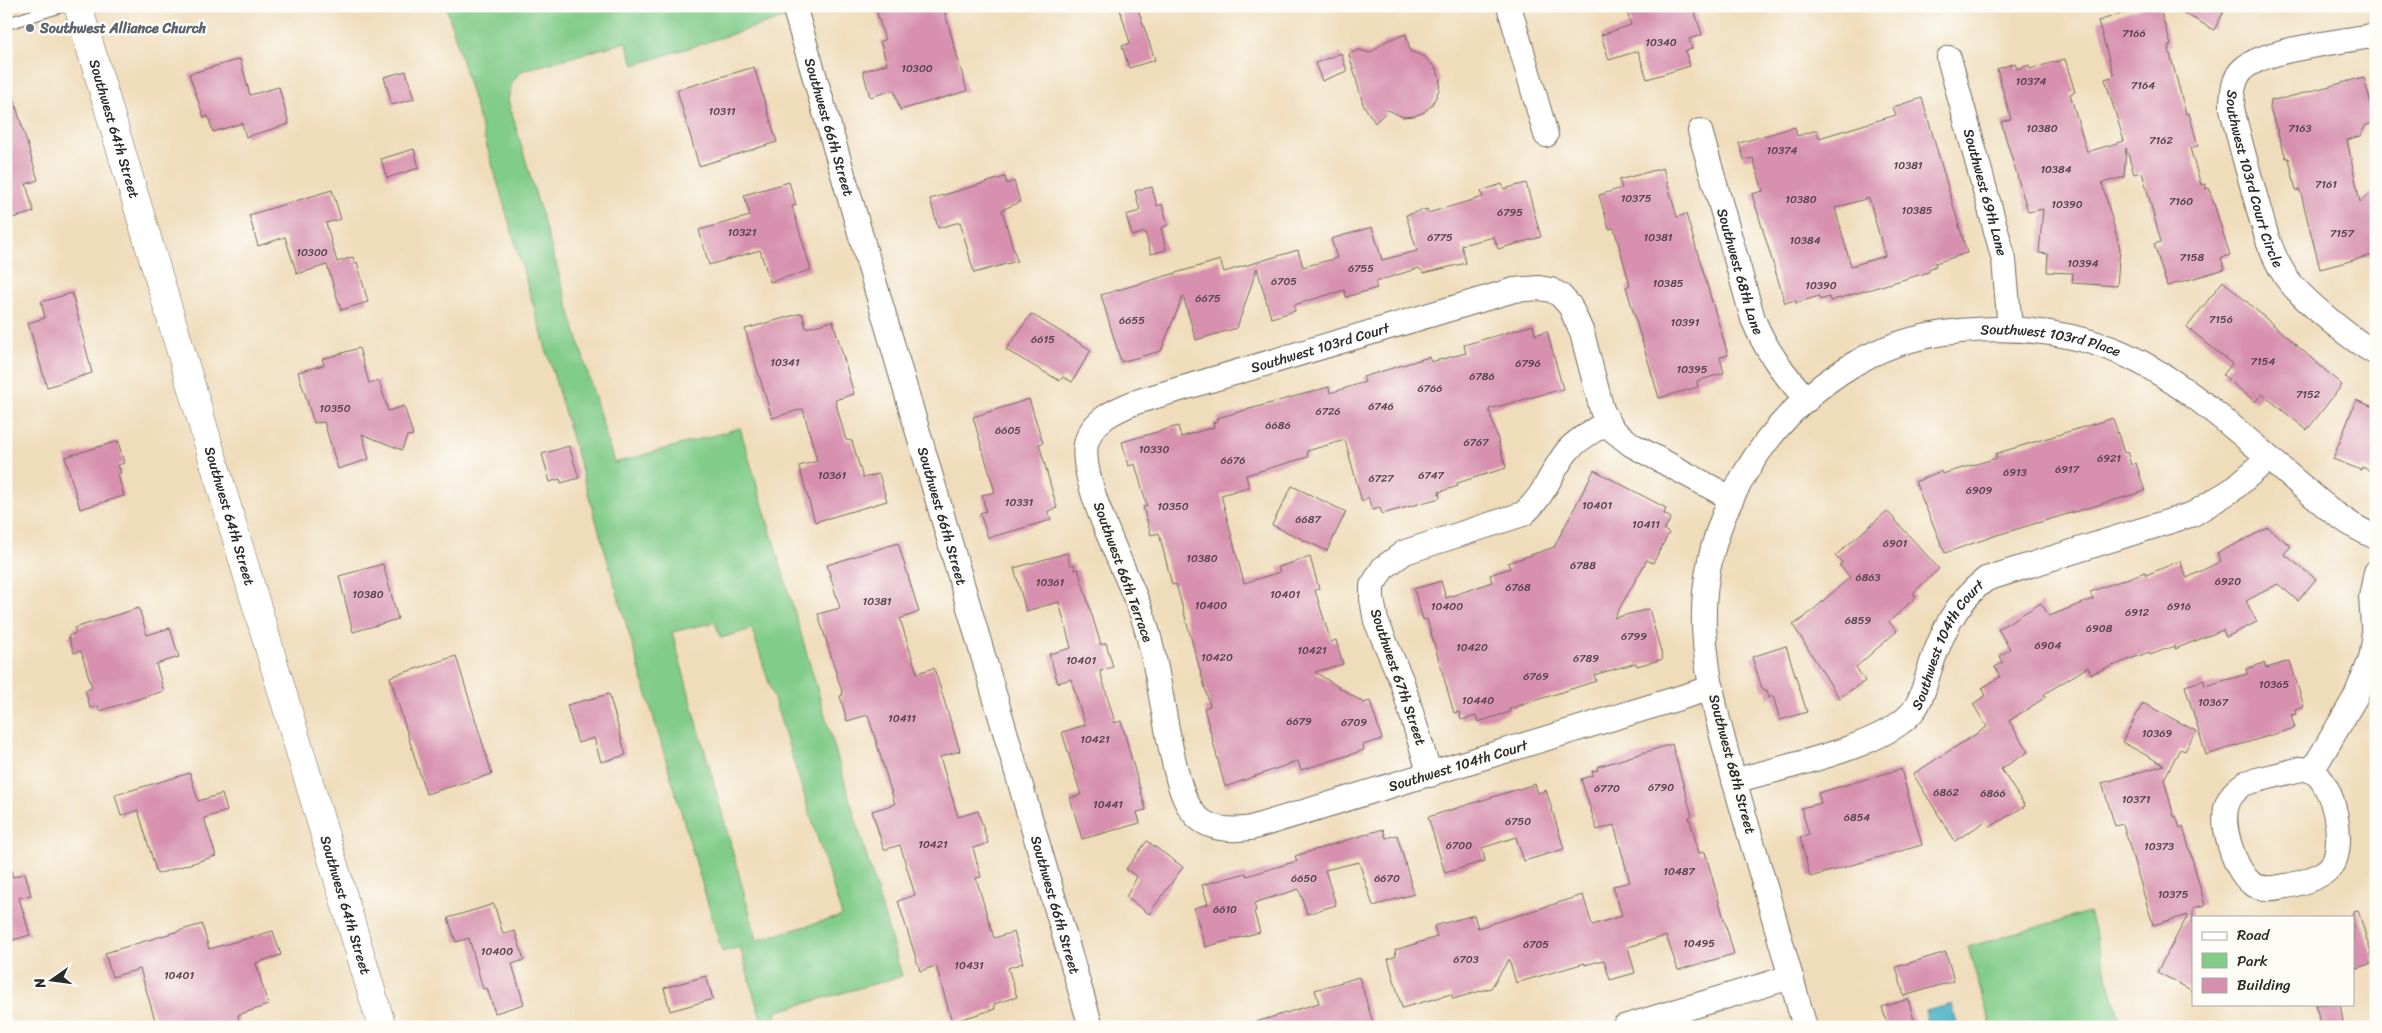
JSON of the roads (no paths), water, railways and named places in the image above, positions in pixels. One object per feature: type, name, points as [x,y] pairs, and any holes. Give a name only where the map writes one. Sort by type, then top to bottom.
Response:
[{"type":"street","name":"Southwest 64th Street","points":[[78,6],[382,1027]]},
{"type":"street","name":"Southwest 66th Street","points":[[794,6],[1091,1027]]},
{"type":"street","points":[[1508,6],[1546,135]]},
{"type":"street","name":"Southwest 103rd Court Circle","points":[[2376,35],[2294,50],[2252,63],[2238,76],[2232,96],[2232,108],[2264,226],[2279,266],[2293,286],[2308,300],[2362,346],[2376,353]]},
{"type":"street","name":"Southwest 69th Lane","points":[[1949,58],[2002,251],[2007,282],[2010,329]]},
{"type":"street","name":"Southwest 68th Lane","points":[[1700,131],[1753,319],[1771,357],[1807,400]]},
{"type":"street","name":"Southwest 103rd Court","points":[[1090,434],[1096,424],[1122,407],[1514,290],[1539,288],[1560,295],[1570,306],[1577,320],[1607,422]]},
{"type":"street","name":"Southwest 103rd Place","points":[[1731,498],[1740,480],[1767,440],[1807,400],[1845,369],[1864,358],[1896,345],[1926,337],[1978,329],[2010,329],[2088,341],[2113,349],[2138,361],[2197,399],[2342,518],[2376,537]]},
{"type":"street","points":[[1607,422],[1613,430],[1632,445],[1731,498]]},
{"type":"street","name":"Southwest 67th Street","points":[[1430,775],[1402,682],[1373,610],[1372,586],[1376,578],[1383,568],[1405,552],[1523,514],[1535,505],[1544,493],[1556,467],[1569,450],[1580,439],[1607,422]]},
{"type":"street","name":"Southwest 66th Terrace","points":[[1090,434],[1086,456],[1092,485],[1150,641],[1167,732],[1183,793],[1193,813],[1203,821]]},
{"type":"street","name":"Southwest 104th Court","points":[[1734,780],[1848,748],[1884,733],[1906,719],[1920,699],[1934,655],[1952,613],[1972,590],[1986,579],[2193,514],[2232,490],[2269,458]]},
{"type":"street","name":"Southwest 68th Street","points":[[1731,498],[1715,544],[1705,592],[1704,631],[1712,688],[1734,780],[1805,1027]]},
{"type":"street","points":[[2312,771],[2355,698],[2371,660],[2374,641],[2371,597],[2376,572]]},
{"type":"street","name":"Southwest 104th Court","points":[[1203,821],[1222,829],[1251,828],[1712,688]]},
{"type":"street","points":[[2291,770],[2312,771],[2329,792],[2340,837],[2338,852],[2332,866],[2308,879],[2281,887],[2266,888],[2252,884],[2238,866],[2233,854],[2225,817],[2227,803],[2238,787],[2245,783],[2291,770]]},
{"type":"street","points":[[1624,1027],[1790,977]]},
{"type":"lane","points":[[6,24],[62,6]]},
{"type":"water","points":[[1952,1004],[1958,1027],[1929,1027],[1925,1011]]},
{"type":"place","name":"Southwest Alliance Church","points":[[30,28]]}]
